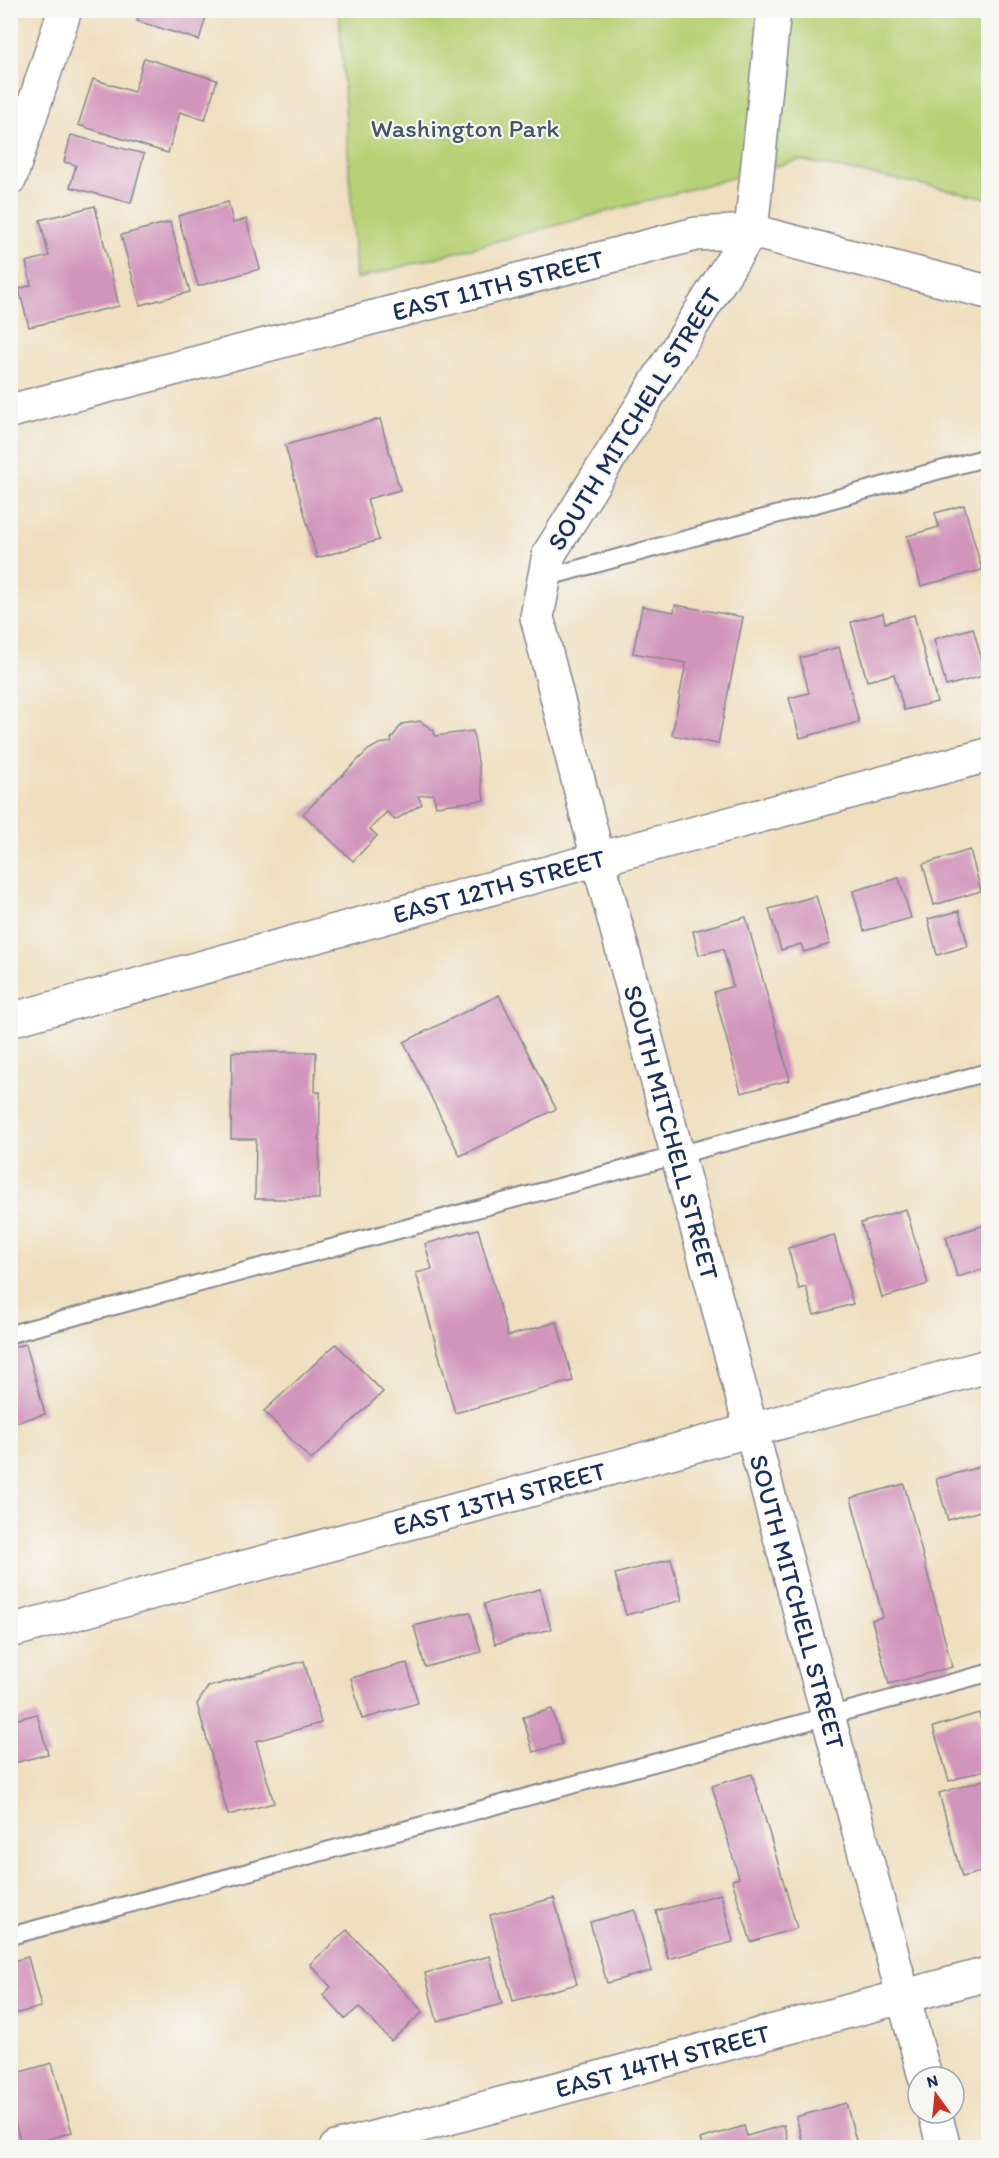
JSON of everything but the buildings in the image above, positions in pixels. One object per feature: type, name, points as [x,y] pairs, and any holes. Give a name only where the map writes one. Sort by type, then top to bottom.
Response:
[{"type":"street","points":[[10,178],[65,10]]},
{"type":"street","points":[[751,231],[774,10]]},
{"type":"street","name":"EAST 11TH STREET","points":[[10,411],[696,234],[751,231],[988,292]]},
{"type":"street","name":"SOUTH MITCHELL STREET","points":[[751,231],[549,554],[537,617],[598,859],[922,2065]]},
{"type":"street","name":"EAST 12TH STREET","points":[[11,1017],[988,755]]},
{"type":"street","name":"EAST 13TH STREET","points":[[10,1631],[988,1366]]},
{"type":"street","name":"EAST 14TH STREET","points":[[336,2148],[988,1974]]},
{"type":"street","points":[[938,2125],[944,2148]]},
{"type":"lane","points":[[544,578],[988,457]]},
{"type":"lane","points":[[10,1334],[988,1072]]},
{"type":"lane","points":[[10,1936],[988,1673]]},
{"type":"green space","name":"Washington Park","points":[[339,11],[988,11],[988,198],[799,160],[356,279]]}]
